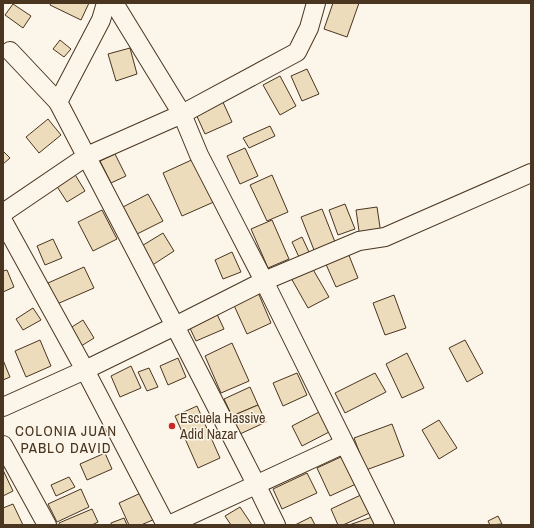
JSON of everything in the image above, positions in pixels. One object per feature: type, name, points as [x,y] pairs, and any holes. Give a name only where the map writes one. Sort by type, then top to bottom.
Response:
[{"type":"street","points":[[58,102],[101,20],[106,3]]},
{"type":"street","points":[[114,3],[182,114],[199,155],[264,281],[385,525]]},
{"type":"street","points":[[3,213],[87,156],[182,114],[297,52],[309,28],[316,3]]},
{"type":"street","points":[[10,51],[58,102],[175,326],[276,525]]},
{"type":"street","points":[[3,407],[85,370],[264,281],[359,241],[385,237],[531,173]]},
{"type":"street","points":[[3,221],[85,370],[166,525]]},
{"type":"street","points":[[169,525],[344,444]]},
{"type":"street","points":[[3,445],[47,525]]},
{"type":"building","points":[[51,3],[89,3],[81,20],[50,5]]},
{"type":"building","points":[[333,3],[359,3],[347,37],[324,29]]},
{"type":"building","points":[[13,4],[31,16],[23,28],[5,15]]},
{"type":"building","points":[[60,40],[71,49],[64,57],[53,49]]},
{"type":"building","points":[[130,48],[137,74],[116,81],[108,54]]},
{"type":"building","points":[[307,69],[319,94],[302,101],[291,76]]},
{"type":"building","points":[[280,76],[296,106],[280,115],[263,85]]},
{"type":"building","points":[[222,100],[232,122],[205,134],[195,112]]},
{"type":"building","points":[[48,119],[61,135],[39,153],[26,137]]},
{"type":"building","points":[[270,126],[275,136],[249,148],[243,138]]},
{"type":"building","points":[[245,148],[258,176],[240,184],[227,156]]},
{"type":"building","points":[[3,151],[10,158],[3,164]]},
{"type":"building","points":[[115,154],[126,176],[111,183],[100,161]]},
{"type":"building","points":[[196,158],[216,201],[182,216],[163,173]]},
{"type":"building","points":[[74,173],[85,191],[67,202],[56,185]]},
{"type":"building","points":[[272,175],[288,212],[267,221],[250,185]]},
{"type":"building","points":[[148,194],[163,221],[137,234],[123,207]]},
{"type":"building","points":[[345,204],[355,229],[338,235],[329,210]]},
{"type":"building","points":[[377,207],[381,234],[360,238],[356,210]]},
{"type":"building","points":[[322,209],[335,242],[314,250],[301,217]]},
{"type":"building","points":[[102,210],[117,239],[93,251],[78,222]]},
{"type":"building","points":[[272,220],[289,259],[268,268],[251,229]]},
{"type":"building","points":[[163,233],[174,251],[151,266],[140,247]]},
{"type":"building","points":[[302,237],[309,252],[299,257],[292,242]]},
{"type":"building","points":[[53,239],[62,258],[45,265],[37,246]]},
{"type":"building","points":[[232,252],[241,272],[223,279],[215,260]]},
{"type":"building","points":[[348,253],[358,278],[336,287],[325,262]]},
{"type":"building","points":[[311,266],[329,297],[308,308],[291,278]]},
{"type":"building","points":[[84,267],[94,288],[57,304],[48,283]]},
{"type":"building","points":[[7,270],[14,287],[3,292],[3,271]]},
{"type":"building","points":[[257,290],[271,323],[247,334],[232,301]]},
{"type":"building","points":[[394,295],[406,328],[385,335],[373,303]]},
{"type":"building","points":[[33,308],[41,320],[23,330],[16,319]]},
{"type":"building","points":[[216,312],[224,329],[196,341],[188,324]]},
{"type":"building","points":[[83,320],[94,338],[78,348],[67,330]]},
{"type":"building","points":[[40,340],[51,366],[26,377],[15,351]]},
{"type":"building","points":[[465,340],[483,373],[467,382],[449,348]]},
{"type":"building","points":[[232,343],[249,381],[221,393],[205,356]]},
{"type":"building","points":[[407,353],[424,388],[402,398],[386,364]]},
{"type":"building","points":[[178,358],[186,377],[168,385],[160,366]]},
{"type":"building","points":[[3,360],[10,377],[3,380]]},
{"type":"building","points":[[131,366],[141,388],[120,397],[111,376]]},
{"type":"building","points":[[149,368],[158,387],[147,391],[138,372]]},
{"type":"building","points":[[297,373],[307,395],[283,406],[273,383]]},
{"type":"building","points":[[375,373],[386,392],[345,413],[335,393]]},
{"type":"building","points":[[250,387],[258,405],[232,416],[224,399]]},
{"type":"building","points":[[258,405],[266,422],[240,434],[232,416]]},
{"type":"building","points":[[197,406],[220,458],[198,468],[175,416]]},
{"type":"building","points":[[321,411],[331,431],[302,446],[292,426]]},
{"type":"building","points":[[439,420],[457,448],[439,459],[422,430]]},
{"type":"building","points":[[392,424],[404,456],[366,470],[354,438]]},
{"type":"building","points":[[105,453],[112,469],[87,480],[80,464]]},
{"type":"building","points":[[343,456],[356,484],[330,496],[317,468]]},
{"type":"building","points":[[3,470],[13,491],[3,496]]},
{"type":"building","points":[[307,473],[317,493],[282,509],[273,489]]},
{"type":"building","points":[[69,477],[75,487],[56,496],[51,485]]},
{"type":"building","points":[[81,489],[89,507],[57,522],[48,504]]},
{"type":"building","points":[[143,492],[155,519],[141,525],[129,525],[119,503]]},
{"type":"building","points":[[365,493],[374,511],[343,525],[338,525],[331,509]]},
{"type":"building","points":[[13,504],[23,525],[3,525],[3,508]]},
{"type":"building","points":[[240,507],[252,525],[231,525],[225,516]]},
{"type":"building","points":[[92,509],[98,522],[92,525],[60,525],[59,523]]},
{"type":"building","points":[[378,515],[381,525],[349,525]]},
{"type":"building","points":[[498,516],[502,524],[490,525],[488,521]]},
{"type":"building","points":[[311,517],[315,525],[295,525]]},
{"type":"building","points":[[124,518],[127,525],[111,525],[111,523]]},
{"type":"place","name":"Escuela Hassive Adid Nazar","points":[[172,426]]},
{"type":"district","name":"COLONIA JUAN PABLO DAVID","points":[[66,438]]}]
